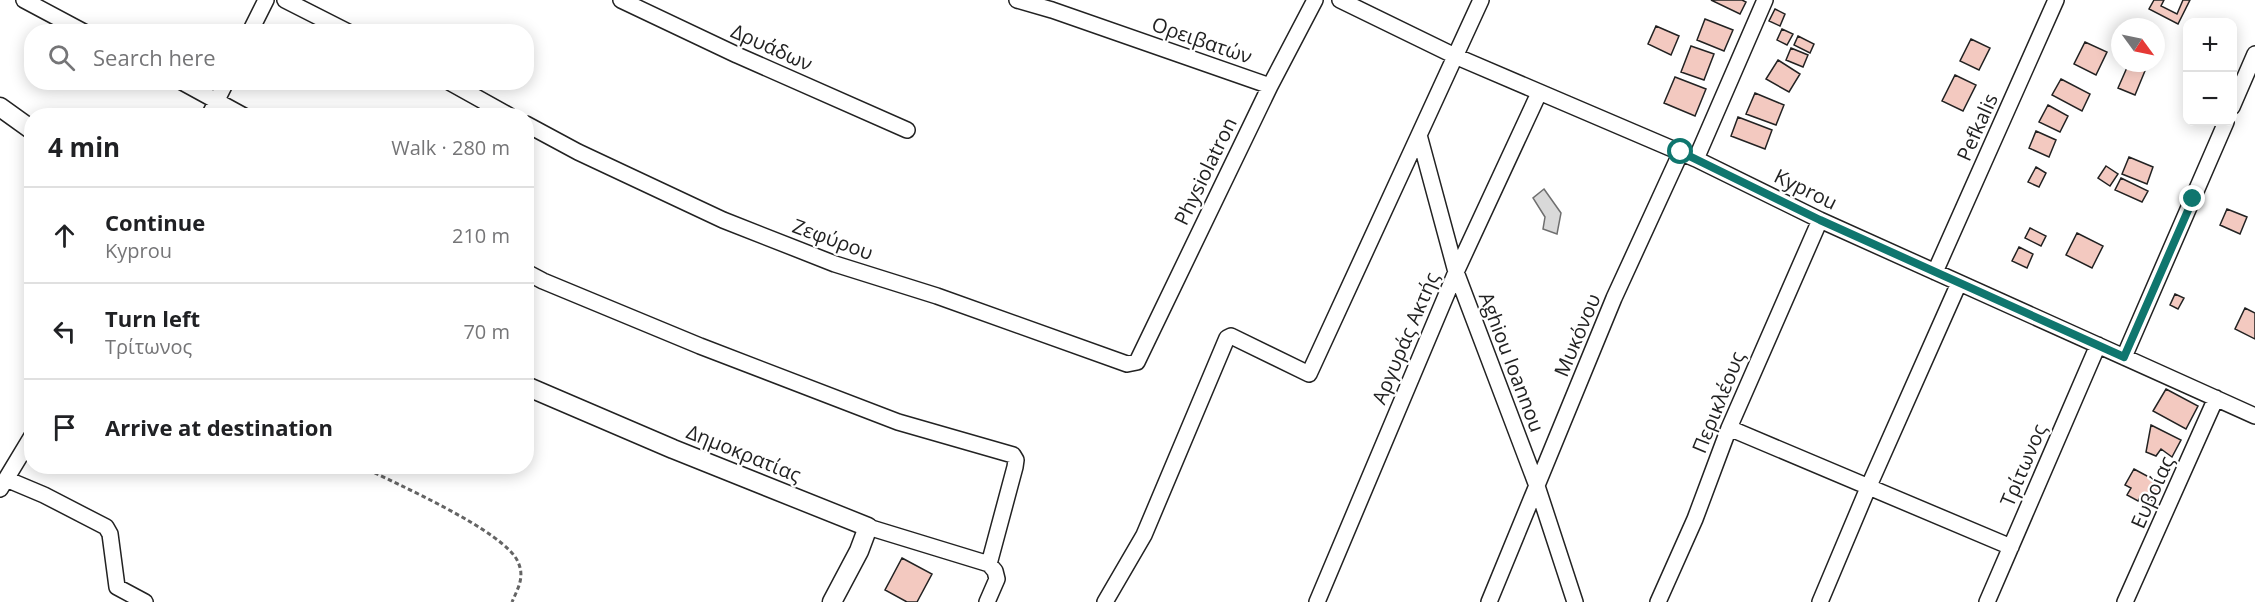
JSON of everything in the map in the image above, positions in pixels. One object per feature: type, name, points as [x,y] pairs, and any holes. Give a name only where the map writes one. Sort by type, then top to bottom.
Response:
[{"type":"street","points":[[24,0],[69,24]]},
{"type":"street","points":[[254,24],[266,0]]},
{"type":"street","points":[[285,0],[332,24]]},
{"type":"street","name":"Δρυάδων","points":[[621,0],[737,55],[907,129]]},
{"type":"street","name":"Ορειβατών","points":[[1017,0],[1270,86]]},
{"type":"street","name":"Physiolatron","points":[[1137,362],[1270,86],[1315,0]]},
{"type":"street","name":"Kyprou","points":[[1340,0],[1455,56],[1681,152],[1820,220],[2255,416]]},
{"type":"street","points":[[1105,602],[1144,535],[1227,338],[1231,336],[1309,374],[1481,0]]},
{"type":"street","points":[[1696,159],[1765,0]]},
{"type":"street","name":"Pefkalis","points":[[1935,272],[2056,0]]},
{"type":"street","points":[[2237,95],[2255,54]]},
{"type":"street","points":[[197,90],[230,108]]},
{"type":"street","points":[[213,108],[222,90]]},
{"type":"street","points":[[463,90],[496,108]]},
{"type":"street","name":"Αργυράς Ακτής","points":[[1317,602],[1456,272],[1539,93]]},
{"type":"street","points":[[0,107],[24,124]]},
{"type":"street","points":[[2124,357],[2224,126]]},
{"type":"street","name":"Ζεφύρου","points":[[534,128],[578,152],[723,220],[825,260],[937,296],[1127,364],[1137,362]]},
{"type":"street","name":"Aghiou Ioannou","points":[[1419,135],[1456,272],[1537,486],[1575,602]]},
{"type":"street","name":"Μυκόνου","points":[[1489,602],[1614,298],[1681,152]]},
{"type":"street","name":"Περικλέους","points":[[1658,602],[1695,519],[1729,428],[1820,220]]},
{"type":"street","points":[[534,276],[700,346],[877,414],[1013,455],[1016,460],[1015,467],[989,564]]},
{"type":"street","points":[[1820,602],[1959,283]]},
{"type":"street","name":"Τρίτωνος","points":[[1987,602],[2098,345]]},
{"type":"street","name":"Δημοκρατίας","points":[[534,389],[868,527]]},
{"type":"street","name":"Ευβοίας","points":[[2125,602],[2216,399]]},
{"type":"street","points":[[1729,428],[2011,548]]},
{"type":"street","points":[[24,449],[3,484],[44,495],[106,527],[110,534],[117,587],[145,602]]},
{"type":"street","points":[[832,602],[860,551],[868,527],[989,564],[995,571],[997,579],[987,602]]},
{"type":"path","points":[[377,474],[441,506],[506,545],[518,562],[522,580],[512,602]]},
{"type":"shaded area","points":[[1544,189],[1561,213],[1557,234],[1543,229],[1545,217],[1533,198]]},
{"type":"building","points":[[1711,0],[1742,0],[1746,2],[1740,14]]},
{"type":"building","points":[[2154,0],[2164,0],[2161,6],[2177,14],[2183,0],[2190,0],[2178,24],[2149,9]]},
{"type":"building","points":[[1775,9],[1785,14],[1780,26],[1769,21]]},
{"type":"building","points":[[1705,19],[1733,30],[1724,51],[1697,40]]},
{"type":"building","points":[[1656,26],[1679,36],[1671,55],[1648,44]]},
{"type":"building","points":[[1782,29],[1793,34],[1787,45],[1777,40]]},
{"type":"building","points":[[1798,36],[1814,44],[1810,53],[1794,45]]},
{"type":"building","points":[[1971,39],[1990,48],[1979,70],[1960,61]]},
{"type":"building","points":[[2085,42],[2107,52],[2096,75],[2074,64]]},
{"type":"building","points":[[1691,46],[1714,54],[1704,80],[1681,72]]},
{"type":"building","points":[[1791,48],[1808,55],[1803,67],[1786,60]]},
{"type":"building","points":[[1778,60],[1800,74],[1789,92],[1766,79]]},
{"type":"building","points":[[2125,72],[2145,72],[2135,95],[2118,88]]},
{"type":"building","points":[[1955,75],[1976,85],[1963,111],[1942,101]]},
{"type":"building","points":[[1675,77],[1706,89],[1695,116],[1664,103]]},
{"type":"building","points":[[2061,79],[2090,94],[2082,111],[2052,95]]},
{"type":"building","points":[[1755,93],[1784,105],[1776,125],[1746,114]]},
{"type":"building","points":[[2048,105],[2068,116],[2060,132],[2039,122]]},
{"type":"building","points":[[1738,117],[1772,130],[1765,149],[1731,136]]},
{"type":"building","points":[[2036,131],[2056,140],[2049,157],[2029,148]]},
{"type":"building","points":[[2129,157],[2153,167],[2147,184],[2122,174]]},
{"type":"building","points":[[2106,166],[2118,174],[2110,186],[2098,178]]},
{"type":"building","points":[[2036,167],[2046,173],[2039,187],[2028,182]]},
{"type":"building","points":[[2121,178],[2148,191],[2142,202],[2115,190]]},
{"type":"building","points":[[2227,209],[2247,217],[2240,234],[2220,225]]},
{"type":"building","points":[[2030,228],[2046,236],[2041,246],[2025,238]]},
{"type":"building","points":[[2077,233],[2103,246],[2092,268],[2066,255]]},
{"type":"building","points":[[2019,247],[2033,254],[2027,268],[2012,261]]},
{"type":"building","points":[[2175,294],[2184,298],[2178,309],[2170,305]]},
{"type":"building","points":[[2245,308],[2255,313],[2255,339],[2235,329]]},
{"type":"building","points":[[2166,389],[2198,406],[2186,429],[2153,411]]},
{"type":"building","points":[[2151,425],[2181,440],[2172,457],[2161,449],[2156,456],[2146,452]]},
{"type":"building","points":[[2134,469],[2162,484],[2153,501],[2141,495],[2138,501],[2127,495],[2131,488],[2125,485]]},
{"type":"building","points":[[902,558],[932,574],[917,602],[907,602],[885,590]]},
{"type":"route","points":[[1681,152],[1820,220],[2124,357],[2193,199]]}]
